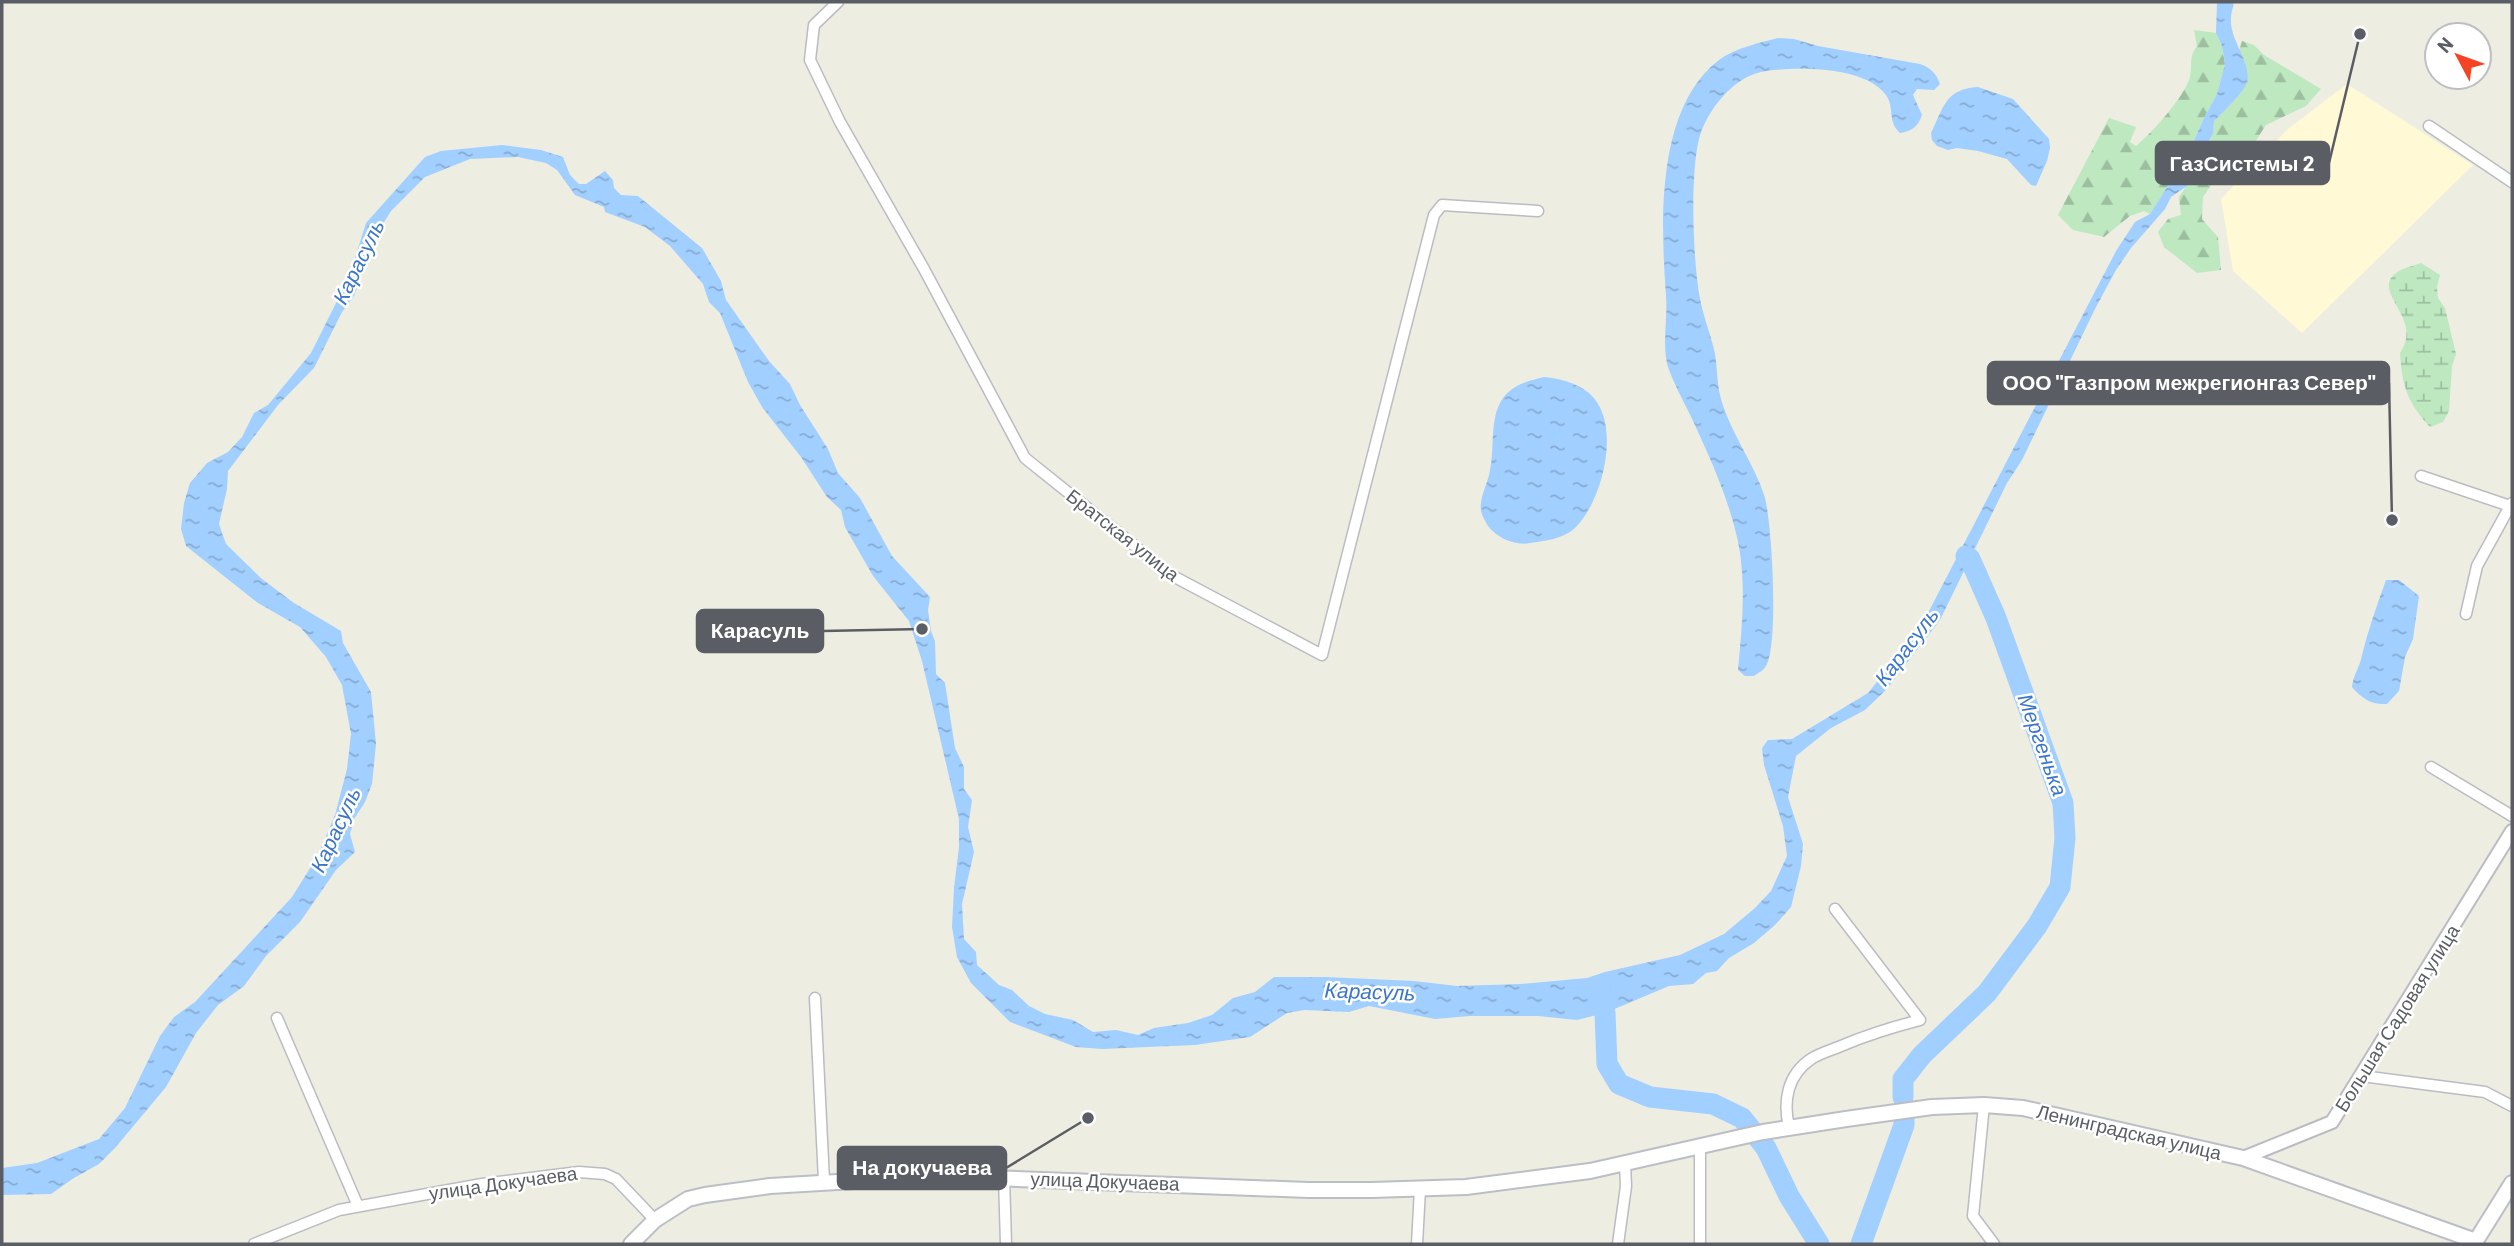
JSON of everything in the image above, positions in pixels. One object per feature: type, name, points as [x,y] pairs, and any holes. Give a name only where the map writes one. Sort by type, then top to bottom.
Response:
[{"type":"main road","name":"Ленинградская улица","points":[[1736,1139],[1763,1132],[1932,1107],[1984,1105],[2023,1108],[2243,1158],[2478,1243]]},
{"type":"main road","name":"улица Докучаева","points":[[654,1220],[672,1208],[705,1195],[824,1181],[1004,1177],[1308,1189],[1420,1189],[1506,1183],[1625,1164],[1736,1139]]},
{"type":"main road","points":[[2478,1243],[2512,1183]]},
{"type":"main road","points":[[631,1244],[654,1220]]},
{"type":"street","name":"Братская улица","points":[[838,2],[814,25],[810,60],[840,121],[924,269],[1025,458],[1171,575],[1322,655],[1434,215],[1442,205],[1538,211]]},
{"type":"street","points":[[2429,126],[2512,182]]},
{"type":"street","points":[[2421,476],[2511,506],[2477,566],[2466,614]]},
{"type":"street","points":[[2431,767],[2512,816]]},
{"type":"street","name":"Большая Садовая улица","points":[[2243,1158],[2332,1122],[2512,831]]},
{"type":"street","points":[[1790,1128],[1785,1110],[1787,1092],[1797,1073],[1810,1059],[1875,1031],[1920,1020],[1835,909]]},
{"type":"street","points":[[815,998],[824,1181]]},
{"type":"street","points":[[277,1018],[358,1206]]},
{"type":"street","points":[[2361,1076],[2485,1092],[2512,1106]]},
{"type":"street","points":[[1984,1105],[1973,1216],[1994,1244]]},
{"type":"street","points":[[1700,1148],[1700,1244]]},
{"type":"street","points":[[1618,1244],[1626,1186],[1625,1164]]},
{"type":"street","name":"улица Докучаева","points":[[254,1244],[339,1210],[509,1180],[592,1172],[616,1179],[654,1220]]},
{"type":"street","points":[[1004,1177],[1006,1244]]},
{"type":"street","points":[[1418,1244],[1420,1189]]},
{"type":"shaded area","points":[[2347,84],[2473,165],[2302,333],[2233,271],[2221,199],[2288,129]]},
{"type":"green space","points":[[2194,30],[2216,33],[2222,46],[2225,64],[2217,94],[2179,176],[2169,184],[2150,214],[2144,211],[2130,216],[2104,237],[2073,230],[2058,215],[2109,118],[2136,127],[2130,142],[2136,146],[2150,133],[2187,85],[2197,46]]},
{"type":"green space","points":[[2242,41],[2254,45],[2264,55],[2321,89],[2306,106],[2266,125],[2248,153],[2223,168],[2203,197],[2202,219],[2218,237],[2221,270],[2197,273],[2164,247],[2158,232],[2168,219],[2181,215],[2179,197],[2193,176],[2194,165],[2213,134],[2214,121],[2247,84],[2246,68],[2239,51]]},
{"type":"green space","points":[[2421,263],[2440,275],[2438,298],[2445,308],[2456,354],[2452,366],[2449,411],[2443,422],[2430,427],[2416,410],[2404,384],[2400,353],[2406,341],[2406,329],[2389,289],[2390,280],[2396,273]]},
{"type":"water","points":[[2217,2],[2234,2],[2231,26],[2246,67],[2247,83],[2214,121],[2213,134],[2194,165],[2193,176],[2187,186],[2171,197],[2165,209],[2116,270],[1940,620],[1887,689],[1865,710],[1831,728],[1796,756],[1788,797],[1803,844],[1801,866],[1791,907],[1754,943],[1729,958],[1717,971],[1706,973],[1693,984],[1669,986],[1605,1013],[1577,1020],[1538,1016],[1435,1019],[1369,1006],[1349,1012],[1305,1010],[1287,1013],[1250,1037],[1195,1045],[1102,1049],[1076,1047],[1010,1022],[971,983],[957,957],[952,927],[959,819],[922,661],[909,621],[873,576],[845,527],[841,510],[827,497],[801,457],[762,407],[748,382],[720,313],[709,302],[703,284],[670,246],[645,227],[605,212],[604,207],[575,195],[557,170],[546,163],[518,157],[470,159],[425,177],[391,211],[375,237],[354,296],[342,312],[314,368],[278,405],[228,471],[219,524],[226,544],[262,579],[294,603],[341,631],[343,643],[371,692],[376,744],[372,784],[354,819],[350,834],[355,852],[336,870],[300,922],[266,956],[244,986],[218,1005],[196,1033],[166,1087],[99,1164],[51,1194],[2,1195],[2,1168],[37,1163],[99,1139],[125,1108],[160,1036],[174,1017],[195,1002],[292,897],[317,857],[335,815],[347,769],[351,734],[342,685],[326,657],[300,627],[258,603],[186,546],[181,529],[184,503],[190,483],[207,463],[228,452],[242,437],[254,413],[268,405],[311,353],[349,277],[366,223],[425,157],[441,151],[502,145],[541,150],[563,157],[570,175],[579,184],[586,184],[605,171],[621,195],[638,196],[702,248],[721,281],[726,300],[769,361],[790,384],[828,449],[838,473],[860,498],[892,556],[930,597],[928,610],[935,641],[936,674],[945,683],[955,748],[964,767],[964,789],[972,800],[968,827],[974,852],[962,904],[964,939],[976,952],[977,965],[999,985],[1012,990],[1029,1006],[1045,1014],[1073,1020],[1093,1032],[1116,1030],[1138,1035],[1154,1028],[1188,1023],[1212,1015],[1233,998],[1255,992],[1274,977],[1414,981],[1457,986],[1587,978],[1680,955],[1724,934],[1755,908],[1771,891],[1787,856],[1783,826],[1764,765],[1762,748],[1768,740],[1792,739],[1868,693],[1905,647],[1929,611],[2116,251],[2135,222],[2150,214],[2169,184],[2179,176],[2217,94],[2225,64],[2222,46],[2216,33]]},
{"type":"water","points":[[1778,38],[1920,64],[1933,71],[1940,84],[1934,90],[1917,89],[1913,95],[1922,115],[1919,123],[1900,133],[1894,124],[1886,95],[1876,85],[1862,78],[1827,70],[1761,72],[1750,75],[1730,89],[1714,108],[1702,129],[1694,173],[1693,216],[1700,301],[1715,354],[1723,405],[1760,484],[1768,512],[1770,533],[1773,610],[1770,654],[1764,669],[1754,676],[1745,676],[1738,670],[1743,587],[1737,537],[1718,479],[1667,361],[1664,203],[1673,137],[1683,108],[1698,81],[1719,60],[1732,52]]},
{"type":"water","points":[[1978,87],[2013,99],[2049,139],[2047,161],[2036,186],[2031,185],[2007,159],[1978,151],[1957,148],[1948,150],[1937,146],[1932,140],[1931,133],[1947,101],[1959,91]]},
{"type":"water","points":[[1544,377],[1578,386],[1589,393],[1599,406],[1607,441],[1605,461],[1594,500],[1575,528],[1554,539],[1530,543],[1512,542],[1492,530],[1482,513],[1481,501],[1490,470],[1494,424],[1499,406],[1507,393],[1517,386]]},
{"type":"water","points":[[2386,580],[2399,580],[2419,596],[2413,639],[2405,657],[2399,691],[2387,704],[2382,704],[2368,700],[2352,687]]},
{"type":"waterway","name":"Мергенька","points":[[1903,1097],[1903,1079],[1922,1055],[1987,993],[2037,926],[2060,887],[2065,838],[2063,803],[1996,618],[1970,559],[1966,556]]},
{"type":"waterway","name":"Мергенька","points":[[1601,992],[1605,1013],[1607,1064],[1619,1084],[1650,1097],[1713,1104],[1742,1118],[1766,1148],[1789,1196],[1819,1244]]},
{"type":"waterway","name":"Мергенька","points":[[1861,1244],[1904,1125],[1904,1117]]},
{"type":"place","name":"ГазСистемы 2","points":[[2360,34]]},
{"type":"place","name":"ООО \"Газпром межрегионгаз Север\"","points":[[2392,520]]},
{"type":"place","name":"Карасуль","points":[[922,629]]},
{"type":"place","name":"На докучаева","points":[[1088,1118]]}]
